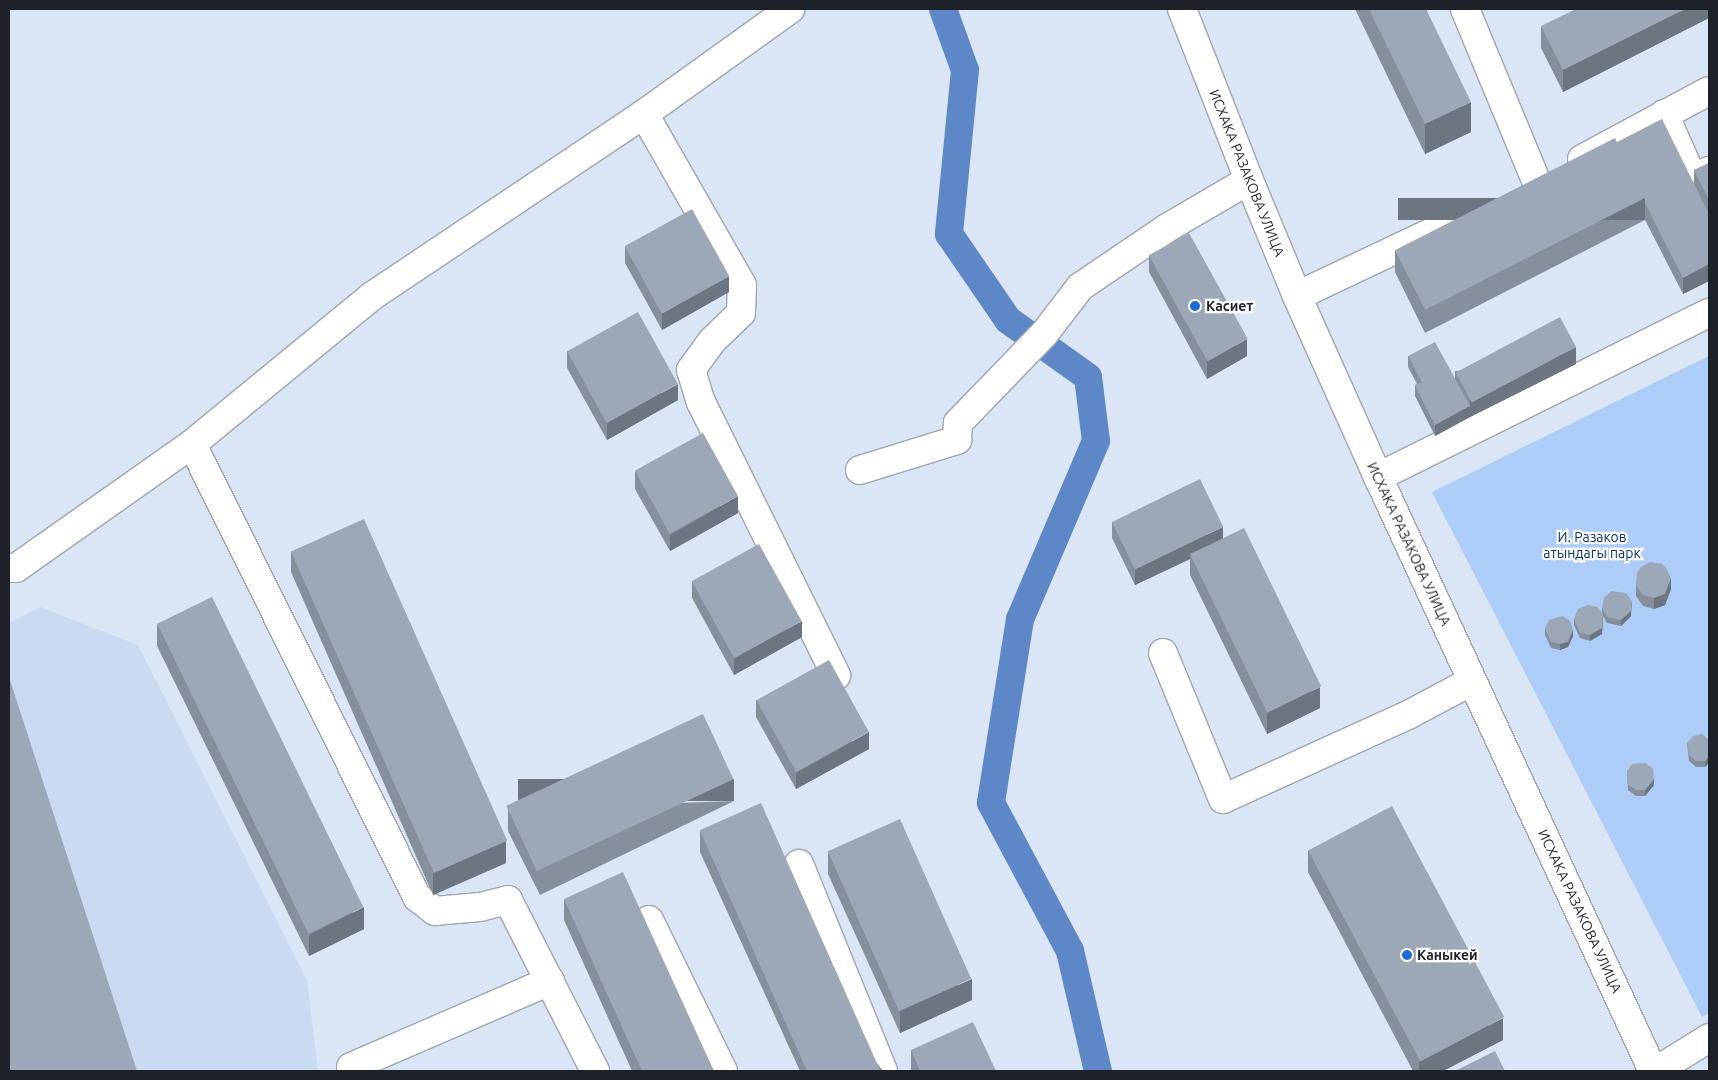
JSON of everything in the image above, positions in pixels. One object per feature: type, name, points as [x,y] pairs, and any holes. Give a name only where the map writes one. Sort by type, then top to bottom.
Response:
[{"type":"street","points":[[9,568],[16,568],[192,444],[372,296],[644,114],[790,9]]},
{"type":"street","name":"ИСХАКА РАЗАКОВА УЛИЦА","points":[[1182,9],[1297,296],[1472,681],[1655,1071]]},
{"type":"street","points":[[1465,9],[1537,183]]},
{"type":"street","points":[[1510,196],[1709,91]]},
{"type":"street","points":[[644,114],[742,285],[741,313],[712,341],[691,370],[700,402],[836,675]]},
{"type":"street","points":[[1664,114],[1693,179],[1709,171]]},
{"type":"street","points":[[860,470],[957,440],[958,423],[1036,342],[1080,287],[1167,228],[1249,180]]},
{"type":"street","points":[[1297,296],[1466,216]]},
{"type":"street","points":[[1378,477],[1709,313]]},
{"type":"street","points":[[192,444],[417,896],[435,911],[480,907],[508,900],[595,1071]]},
{"type":"street","points":[[1163,653],[1223,799],[1410,714],[1472,681]]},
{"type":"street","points":[[799,864],[883,1071]]},
{"type":"street","points":[[649,920],[723,1071]]},
{"type":"street","points":[[352,1067],[550,981]]},
{"type":"street","points":[[1655,1071],[1709,1038]]},
{"type":"shaded area","points":[[40,607],[138,645],[307,980],[318,1071],[9,1071],[9,623]]},
{"type":"green space","name":"И. Разаков атындагы парк","points":[[1709,356],[1709,1013],[1702,1017],[1432,492]]},
{"type":"building","points":[[1369,9],[1426,9],[1471,102],[1425,124]]},
{"type":"building","points":[[1576,9],[1685,9],[1563,70],[1541,26]]},
{"type":"building","points":[[1662,119],[1709,214],[1709,264],[1683,278],[1617,142]]},
{"type":"building","points":[[1615,138],[1645,198],[1425,310],[1395,250]]},
{"type":"building","points":[[1709,163],[1709,200],[1694,170]]},
{"type":"building","points":[[692,209],[729,276],[662,314],[625,246]]},
{"type":"building","points":[[1189,233],[1248,339],[1207,361],[1149,255]]},
{"type":"building","points":[[638,312],[678,384],[607,423],[567,351]]},
{"type":"building","points":[[1560,317],[1576,347],[1472,402],[1456,372]]},
{"type":"building","points":[[1435,342],[1470,406],[1435,425],[1415,385],[1422,382],[1408,356]]},
{"type":"building","points":[[703,433],[738,496],[670,534],[635,471]]},
{"type":"building","points":[[1200,479],[1223,527],[1135,570],[1112,522]]},
{"type":"building","points":[[364,519],[507,841],[434,873],[291,552]]},
{"type":"building","points":[[1244,528],[1321,686],[1267,712],[1190,554]]},
{"type":"building","points":[[759,544],[802,621],[734,658],[692,581]]},
{"type":"building","points":[[1650,562],[1662,564],[1671,578],[1665,594],[1654,598],[1643,595],[1636,585],[1637,573],[1640,568]]},
{"type":"building","points":[[1611,591],[1626,593],[1632,601],[1631,611],[1621,620],[1607,617],[1602,608],[1604,598]]},
{"type":"building","points":[[212,597],[363,907],[308,934],[157,624]]},
{"type":"building","points":[[1588,605],[1597,607],[1603,614],[1602,628],[1590,635],[1580,633],[1574,619],[1578,609]]},
{"type":"building","points":[[1563,616],[1570,621],[1573,630],[1568,642],[1560,644],[1551,642],[1545,629],[1549,620]]},
{"type":"building","points":[[829,660],[869,732],[796,772],[756,700]]},
{"type":"building","points":[[9,677],[137,1071],[9,1071]]},
{"type":"building","points":[[703,714],[733,779],[537,871],[506,806]]},
{"type":"building","points":[[1702,734],[1709,740],[1709,757],[1705,761],[1696,761],[1689,755],[1687,743],[1693,736]]},
{"type":"building","points":[[1646,763],[1653,769],[1654,779],[1645,790],[1636,790],[1628,785],[1627,771],[1632,764]]},
{"type":"building","points":[[761,803],[880,1071],[807,1071],[700,830]]},
{"type":"building","points":[[1392,806],[1504,1017],[1420,1062],[1308,851]]},
{"type":"building","points":[[900,819],[971,979],[899,1011],[828,851]]},
{"type":"building","points":[[623,872],[714,1071],[642,1071],[564,899]]},
{"type":"building","points":[[973,1022],[996,1071],[920,1071],[911,1050]]},
{"type":"building","points":[[1495,1051],[1505,1071],[1455,1071]]},
{"type":"waterway","points":[[943,9],[965,70],[949,234],[1008,320],[1088,377],[1096,441],[1020,619],[991,803],[1070,951],[1098,1071]]},
{"type":"place","name":"Касиет","points":[[1195,306]]},
{"type":"place","name":"Каныкей","points":[[1407,955]]}]
